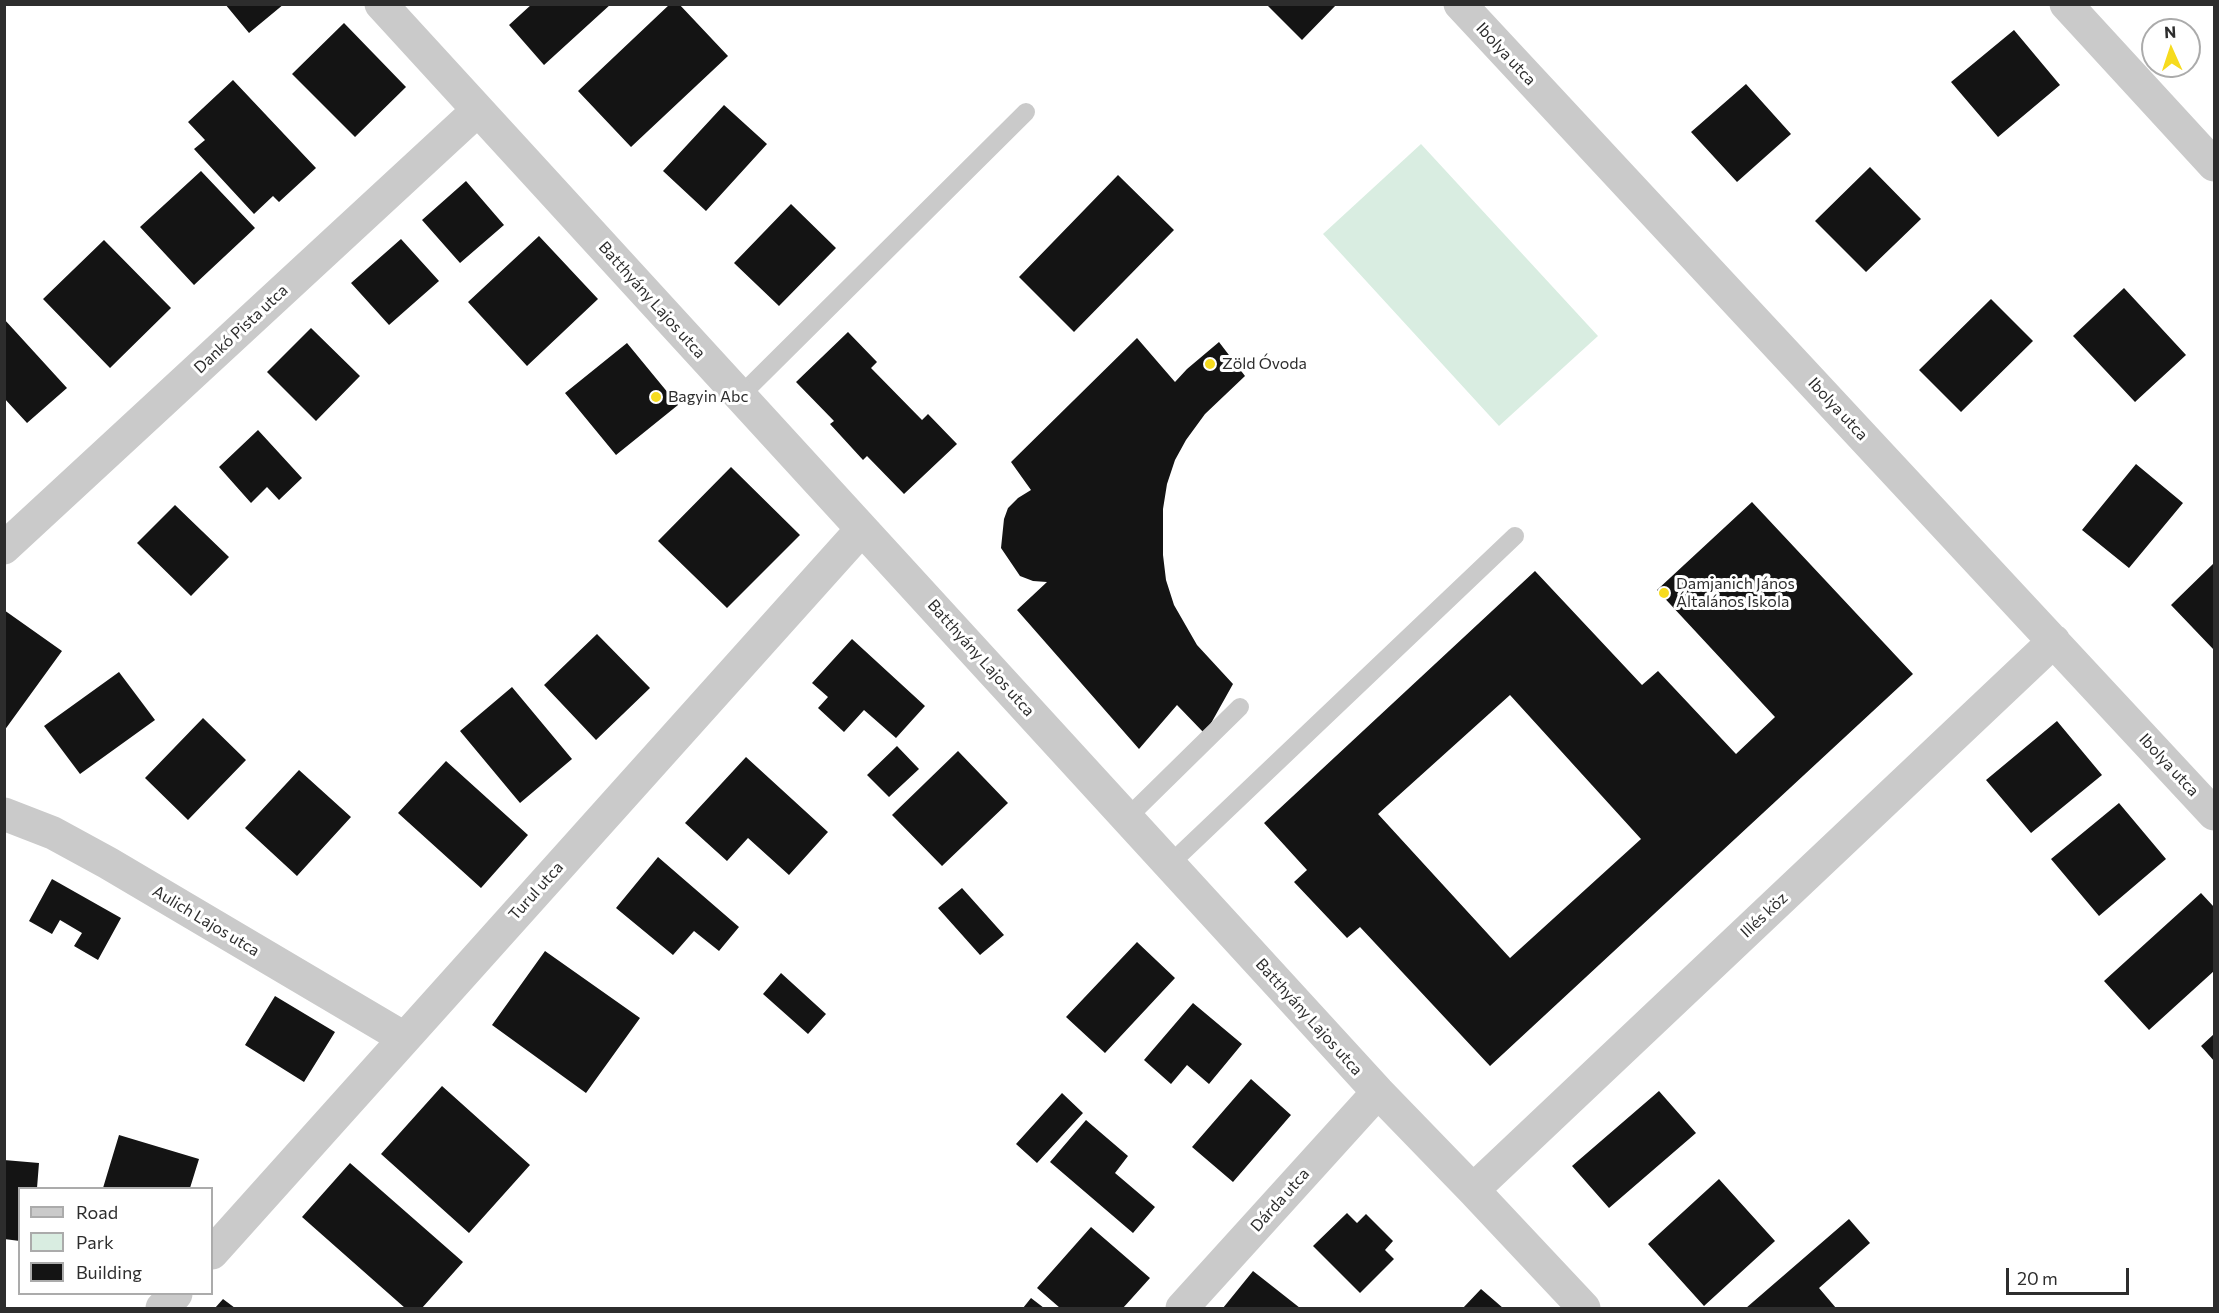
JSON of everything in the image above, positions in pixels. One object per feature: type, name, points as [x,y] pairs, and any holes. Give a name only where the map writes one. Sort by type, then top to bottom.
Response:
[{"type":"street","name":"Batthyány Lajos utca","points":[[381,4],[1378,1092],[1584,1308]]},
{"type":"street","name":"Ibolya utca","points":[[1460,4],[2214,814]]},
{"type":"street","points":[[2066,4],[2214,165]]},
{"type":"street","name":"Dankó Pista utca","points":[[4,548],[478,110]]},
{"type":"street","name":"Turul utca","points":[[213,1252],[862,529]]},
{"type":"street","name":"Illés köz","points":[[1473,1190],[2054,641]]},
{"type":"street","name":"Aulich Lajos utca","points":[[4,814],[53,833],[108,863],[404,1038]]},
{"type":"street","name":"Dárda utca","points":[[1182,1308],[1378,1092]]},
{"type":"street","points":[[162,1308],[174,1295]]},
{"type":"lane","points":[[740,396],[1026,112]]},
{"type":"lane","points":[[1170,864],[1515,536]]},
{"type":"lane","points":[[1127,818],[1240,707]]},
{"type":"green space","points":[[1421,144],[1598,336],[1499,426],[1323,234]]},
{"type":"building","points":[[225,4],[284,4],[249,33]]},
{"type":"building","points":[[532,4],[611,4],[544,65],[509,25]]},
{"type":"building","points":[[670,4],[679,4],[728,56],[631,147],[578,91]]},
{"type":"building","points":[[1266,4],[1337,4],[1302,40]]},
{"type":"building","points":[[344,23],[406,87],[355,137],[292,74]]},
{"type":"building","points":[[2014,30],[2060,85],[1998,137],[1951,82]]},
{"type":"building","points":[[233,80],[316,168],[279,202],[273,196],[254,214],[194,149],[205,140],[188,122]]},
{"type":"building","points":[[1746,84],[1791,134],[1737,182],[1691,132]]},
{"type":"building","points":[[724,105],[767,144],[706,211],[663,171]]},
{"type":"building","points":[[1870,167],[1921,219],[1866,272],[1815,221]]},
{"type":"building","points":[[201,171],[255,228],[194,285],[140,227]]},
{"type":"building","points":[[1118,175],[1174,230],[1074,332],[1019,277]]},
{"type":"building","points":[[466,181],[504,225],[460,263],[422,220]]},
{"type":"building","points":[[791,204],[836,248],[779,306],[734,263]]},
{"type":"building","points":[[539,236],[598,299],[527,366],[468,302]]},
{"type":"building","points":[[401,239],[439,281],[389,325],[351,283]]},
{"type":"building","points":[[104,240],[171,308],[110,368],[43,299]]},
{"type":"building","points":[[2124,288],[2186,355],[2135,402],[2073,336]]},
{"type":"building","points":[[1991,299],[2033,341],[1961,412],[1919,370]]},
{"type":"building","points":[[4,319],[67,388],[27,423],[4,398]]},
{"type":"building","points":[[311,328],[360,376],[316,421],[267,372]]},
{"type":"building","points":[[848,332],[877,362],[871,368],[922,420],[928,414],[957,444],[904,494],[867,456],[863,460],[830,424],[834,421],[796,382]]},
{"type":"building","points":[[1137,338],[1175,382],[1219,342],[1245,376],[1205,414],[1186,440],[1175,460],[1167,484],[1163,509],[1163,555],[1166,580],[1174,605],[1197,645],[1233,684],[1205,734],[1177,705],[1139,749],[1017,610],[1047,582],[1033,581],[1020,576],[1001,548],[1004,519],[1008,508],[1031,490],[1011,462]]},
{"type":"building","points":[[627,343],[678,405],[616,455],[565,393]]},
{"type":"building","points":[[258,430],[302,478],[279,500],[267,487],[251,503],[219,467]]},
{"type":"building","points":[[2136,464],[2183,503],[2129,568],[2082,530]]},
{"type":"building","points":[[731,467],[800,535],[727,608],[658,541]]},
{"type":"building","points":[[1752,502],[1913,674],[1490,1066],[1360,927],[1347,938],[1294,882],[1307,870],[1264,823],[1535,571],[1642,685],[1658,671],[1736,754],[1775,717],[1657,590]],"holes":[[[1510,695],[1641,839],[1510,958],[1378,814]]]},
{"type":"building","points":[[175,505],[229,557],[191,596],[137,543]]},
{"type":"building","points":[[2214,563],[2214,650],[2171,605]]},
{"type":"building","points":[[4,610],[62,651],[4,731]]},
{"type":"building","points":[[597,634],[650,688],[596,740],[544,685]]},
{"type":"building","points":[[852,639],[925,706],[896,738],[864,710],[844,732],[818,708],[828,697],[812,683]]},
{"type":"building","points":[[119,672],[155,720],[80,774],[44,726]]},
{"type":"building","points":[[512,687],[572,759],[520,803],[460,731]]},
{"type":"building","points":[[203,718],[246,760],[188,820],[145,778]]},
{"type":"building","points":[[2057,721],[2102,775],[2031,833],[1986,780]]},
{"type":"building","points":[[897,746],[919,769],[889,797],[867,775]]},
{"type":"building","points":[[958,751],[1008,803],[942,866],[892,815]]},
{"type":"building","points":[[746,757],[828,832],[789,875],[748,838],[727,861],[685,823]]},
{"type":"building","points":[[446,761],[528,835],[481,888],[398,813]]},
{"type":"building","points":[[299,770],[351,817],[297,876],[245,828]]},
{"type":"building","points":[[2119,803],[2166,859],[2099,916],[2051,859]]},
{"type":"building","points":[[658,857],[739,927],[719,951],[694,931],[673,955],[616,908]]},
{"type":"building","points":[[52,879],[121,918],[98,960],[74,946],[82,933],[60,920],[52,934],[29,921]]},
{"type":"building","points":[[962,888],[1004,935],[980,955],[938,908]]},
{"type":"building","points":[[2201,893],[2214,907],[2214,971],[2149,1030],[2104,981]]},
{"type":"building","points":[[1137,942],[1175,978],[1105,1053],[1066,1017]]},
{"type":"building","points":[[545,951],[640,1018],[586,1093],[492,1025]]},
{"type":"building","points":[[781,973],[826,1014],[808,1034],[763,994]]},
{"type":"building","points":[[275,996],[335,1032],[304,1082],[245,1045]]},
{"type":"building","points":[[1193,1003],[1242,1044],[1209,1084],[1187,1065],[1171,1084],[1144,1060]]},
{"type":"building","points":[[2214,1034],[2214,1061],[2201,1046]]},
{"type":"building","points":[[1251,1079],[1291,1115],[1233,1182],[1192,1147]]},
{"type":"building","points":[[442,1086],[530,1165],[469,1233],[381,1154]]},
{"type":"building","points":[[1659,1091],[1696,1133],[1609,1208],[1572,1166]]},
{"type":"building","points":[[1062,1093],[1083,1113],[1037,1163],[1016,1144]]},
{"type":"building","points":[[1086,1120],[1128,1156],[1115,1173],[1155,1207],[1133,1233],[1050,1162]]},
{"type":"building","points":[[119,1135],[199,1159],[190,1187],[103,1187]]},
{"type":"building","points":[[4,1160],[39,1163],[37,1187],[18,1187],[18,1241],[4,1239]]},
{"type":"building","points":[[350,1163],[463,1262],[422,1308],[405,1308],[302,1217]]},
{"type":"building","points":[[1719,1179],[1775,1241],[1704,1306],[1648,1244]]},
{"type":"building","points":[[1347,1213],[1357,1223],[1366,1214],[1393,1241],[1385,1250],[1394,1259],[1360,1293],[1313,1246]]},
{"type":"building","points":[[1849,1219],[1870,1243],[1819,1288],[1836,1308],[1746,1308]]},
{"type":"building","points":[[1091,1227],[1150,1278],[1123,1308],[1060,1308],[1037,1288]]},
{"type":"building","points":[[1253,1271],[1300,1308],[1223,1308]]},
{"type":"building","points":[[1481,1289],[1503,1308],[1463,1308]]},
{"type":"building","points":[[1031,1298],[1044,1308],[1023,1308]]},
{"type":"building","points":[[223,1299],[235,1308],[215,1308]]},
{"type":"place","name":"Zöld Óvoda","points":[[1210,364]]},
{"type":"place","name":"Bagyin Abc","points":[[656,397]]},
{"type":"place","name":"Damjanich János Általános Iskola","points":[[1664,593]]}]
